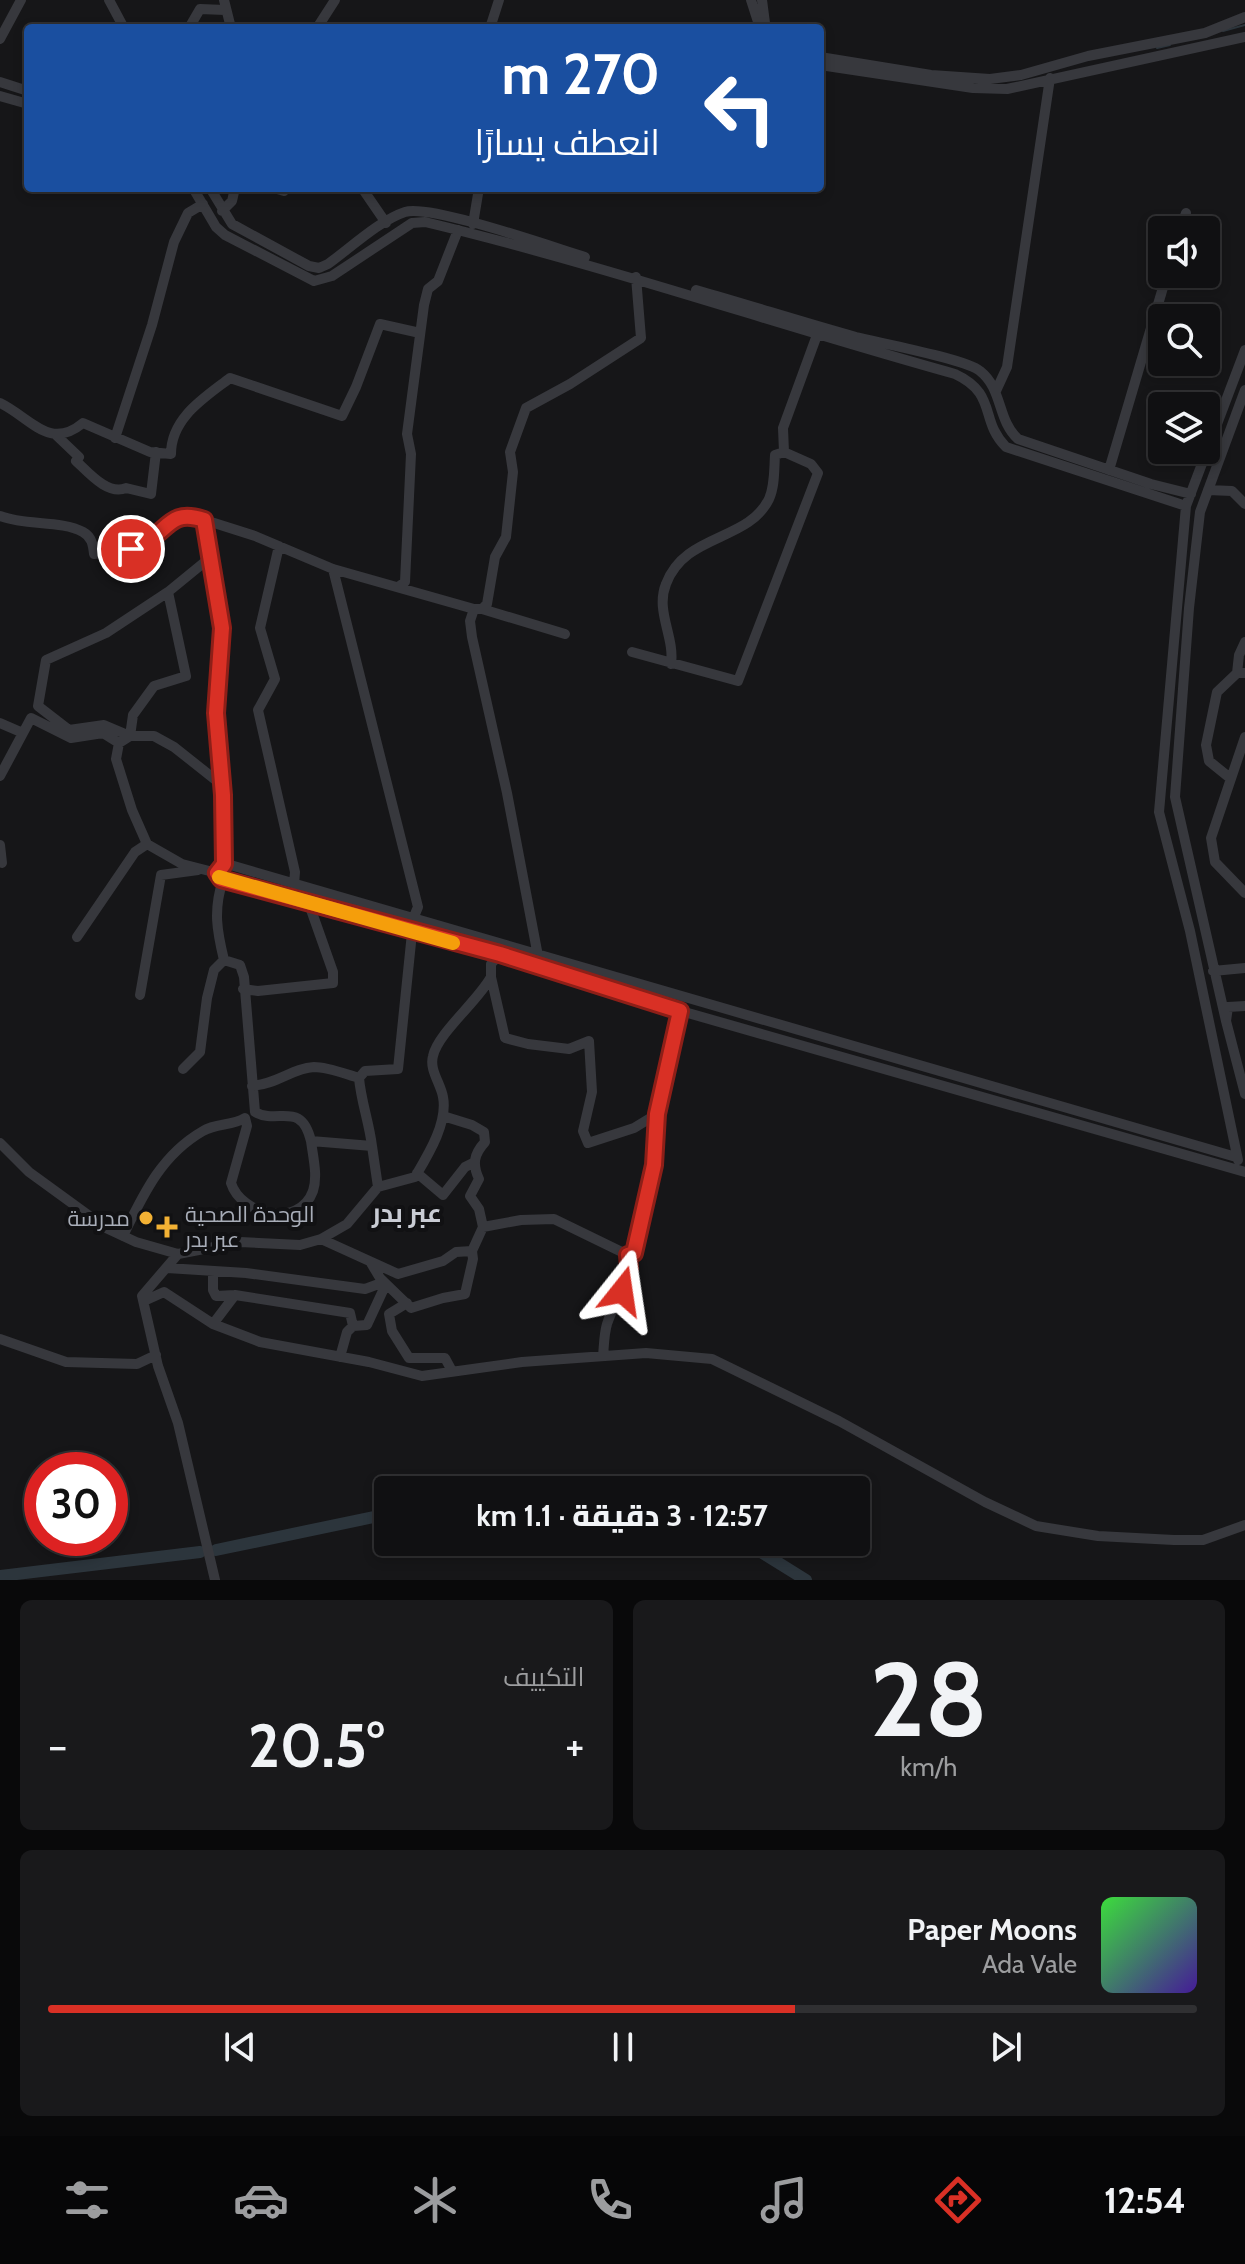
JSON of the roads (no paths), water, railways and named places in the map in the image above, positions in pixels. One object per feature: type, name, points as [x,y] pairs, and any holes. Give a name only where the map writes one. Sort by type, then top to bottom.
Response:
[{"type":"street","points":[[0,39],[21,0]]},
{"type":"street","points":[[109,0],[123,24]]},
{"type":"street","points":[[320,24],[335,0]]},
{"type":"street","points":[[491,24],[499,0]]},
{"type":"street","points":[[751,0],[759,24]]},
{"type":"street","points":[[762,0],[766,24]]},
{"type":"street","points":[[191,24],[200,9],[224,5]]},
{"type":"street","points":[[824,58],[931,75],[990,79],[1021,75],[1088,56],[1205,33],[1245,17]]},
{"type":"street","points":[[824,66],[973,88],[1007,89],[1245,37]]},
{"type":"street","points":[[996,391],[1007,367],[1050,78]]},
{"type":"street","points":[[0,82],[24,90]]},
{"type":"street","points":[[0,96],[24,103]]},
{"type":"street","points":[[196,192],[216,227],[225,235],[314,281],[332,276],[412,223],[425,222],[636,277],[817,335],[955,374],[976,385],[984,397],[998,439],[1006,447],[1186,506]]},
{"type":"street","points":[[212,192],[232,224],[309,266],[319,268],[328,264],[386,223],[415,210],[473,224],[855,337],[975,366],[992,383],[1009,431],[1018,439],[1191,494]]},
{"type":"street","points":[[222,211],[232,201],[234,192]]},
{"type":"street","points":[[365,192],[386,223]]},
{"type":"street","points":[[473,224],[478,192]]},
{"type":"street","points":[[115,438],[174,242],[188,213],[203,204]]},
{"type":"street","points":[[398,587],[405,582],[411,454],[407,434],[420,333],[428,289],[438,281],[458,230]]},
{"type":"street","points":[[538,956],[470,621],[478,609],[487,604],[495,557],[506,537],[513,472],[510,452],[526,408],[641,338],[636,277]]},
{"type":"street","points":[[1109,470],[1163,288]]},
{"type":"street","points":[[56,435],[72,432],[83,423],[115,438],[171,454],[171,438],[182,418],[230,378],[342,416],[380,324],[420,333]]},
{"type":"street","points":[[784,452],[783,428],[817,335]]},
{"type":"street","points":[[1245,350],[1186,506],[1159,812],[1190,931],[1236,1157],[1245,1169]]},
{"type":"street","points":[[1245,390],[1200,512],[1189,608],[1175,797],[1213,971],[1245,1094]]},
{"type":"street","points":[[0,403],[56,435],[79,457],[76,461],[110,489],[120,491],[126,488],[151,494],[156,452]]},
{"type":"street","points":[[632,652],[671,664],[738,681],[818,473],[811,464],[784,452],[775,455],[769,499],[751,521],[694,548],[676,565],[662,598],[673,653],[671,664]]},
{"type":"street","points":[[1208,490],[1232,491],[1245,504]]},
{"type":"street","points":[[0,516],[83,532],[91,539],[94,554],[131,549],[148,541],[174,519],[189,515],[279,546],[333,569],[565,634]]},
{"type":"street","points":[[204,520],[222,628],[216,713],[222,785],[221,872],[216,932],[224,960]]},
{"type":"street","points":[[279,546],[260,628],[275,679],[258,710],[295,872],[294,884]]},
{"type":"street","points":[[212,556],[168,592],[106,633],[46,660],[38,706],[69,730],[104,725],[130,736],[154,736],[174,747],[222,785]]},
{"type":"street","points":[[333,569],[418,907],[413,919]]},
{"type":"street","points":[[168,592],[186,676],[154,686],[133,715],[130,736],[119,743],[116,759],[132,810],[147,844],[182,864],[294,884],[1236,1157]]},
{"type":"street","points":[[1230,778],[1209,761],[1206,745],[1217,692],[1241,673],[1239,655],[1245,642]]},
{"type":"street","points":[[0,776],[31,718],[71,738],[103,733],[119,743]]},
{"type":"street","points":[[0,723],[23,733]]},
{"type":"street","points":[[1245,737],[1211,838],[1215,862],[1245,893]]},
{"type":"street","points":[[77,937],[135,852],[147,844]]},
{"type":"street","points":[[0,845],[2,863]]},
{"type":"street","points":[[140,995],[161,875],[204,869]]},
{"type":"street","points":[[221,872],[309,904],[500,954],[680,1011],[1245,1169]]},
{"type":"street","points":[[243,989],[258,991],[333,983],[333,972],[309,904]]},
{"type":"street","points":[[378,1187],[359,1078],[365,1071],[398,1069],[412,933]]},
{"type":"street","points":[[500,954],[491,964],[491,977],[505,1038],[569,1049],[589,1041],[592,1092],[583,1131],[588,1143],[634,1128],[657,1114]]},
{"type":"street","points":[[123,1236],[165,1160],[206,1129],[245,1118],[231,1183],[239,1200],[260,1212],[284,1214],[299,1209],[312,1193],[315,1172],[308,1130],[297,1118],[283,1114],[264,1117],[255,1112],[244,977],[240,965],[224,960]]},
{"type":"street","points":[[183,1069],[200,1052],[214,970],[224,960]]},
{"type":"street","points":[[1213,971],[1245,968]]},
{"type":"street","points":[[0,1143],[29,1172],[106,1228],[178,1254],[240,1242],[300,1245],[321,1239],[347,1224],[378,1187],[415,1177],[437,1136],[443,1116],[443,1097],[432,1058],[438,1043],[481,994],[491,977]]},
{"type":"street","points":[[1226,1021],[1228,1007],[1245,1006]]},
{"type":"street","points":[[483,1227],[521,1220],[554,1219],[628,1255],[634,1253],[654,1165],[657,1114],[680,1011]]},
{"type":"street","points":[[252,1086],[269,1085],[303,1069],[319,1067],[359,1078]]},
{"type":"street","points":[[371,1263],[385,1283],[411,1308],[465,1294],[472,1251],[483,1227],[479,1209],[470,1196],[479,1179],[473,1163],[485,1142],[484,1132],[443,1116]]},
{"type":"street","points":[[311,1141],[372,1146]]},
{"type":"street","points":[[417,1173],[443,1195],[465,1167],[473,1163]]},
{"type":"street","points":[[321,1239],[398,1274],[443,1261],[456,1252],[472,1251]]},
{"type":"street","points":[[178,1254],[142,1296],[156,1355],[178,1423],[215,1580]]},
{"type":"street","points":[[603,1356],[605,1328],[629,1268],[628,1255]]},
{"type":"street","points":[[167,1268],[246,1273],[365,1289],[385,1283]]},
{"type":"street","points":[[213,1272],[213,1294],[216,1296],[235,1295],[350,1313],[353,1326]]},
{"type":"street","points":[[340,1357],[347,1332],[353,1326],[367,1325],[385,1283]]},
{"type":"street","points":[[144,1301],[164,1292],[213,1324],[281,1348],[340,1357],[422,1376],[509,1363],[646,1353],[712,1359],[839,1421],[985,1502],[1036,1526],[1098,1536],[1203,1540],[1245,1525]]},
{"type":"street","points":[[213,1324],[235,1295]]},
{"type":"street","points":[[407,1303],[389,1314],[392,1331],[409,1358],[445,1358],[452,1371]]},
{"type":"street","points":[[0,1339],[66,1362],[137,1364],[156,1355]]},
{"type":"waterway","points":[[1223,31],[1245,25]]},
{"type":"waterway","points":[[1157,48],[1170,45]]},
{"type":"waterway","points":[[216,1550],[374,1517]]},
{"type":"waterway","points":[[0,1576],[200,1552]]},
{"type":"waterway","points":[[767,1556],[806,1580]]},
{"type":"place","name":"مدرسة","points":[[146,1218]]},
{"type":"place","name":"الوحدة الصحية عبر بدر","points":[[167,1227]]},
{"type":"district","name":"عبر بدر","points":[[407,1213]]}]
